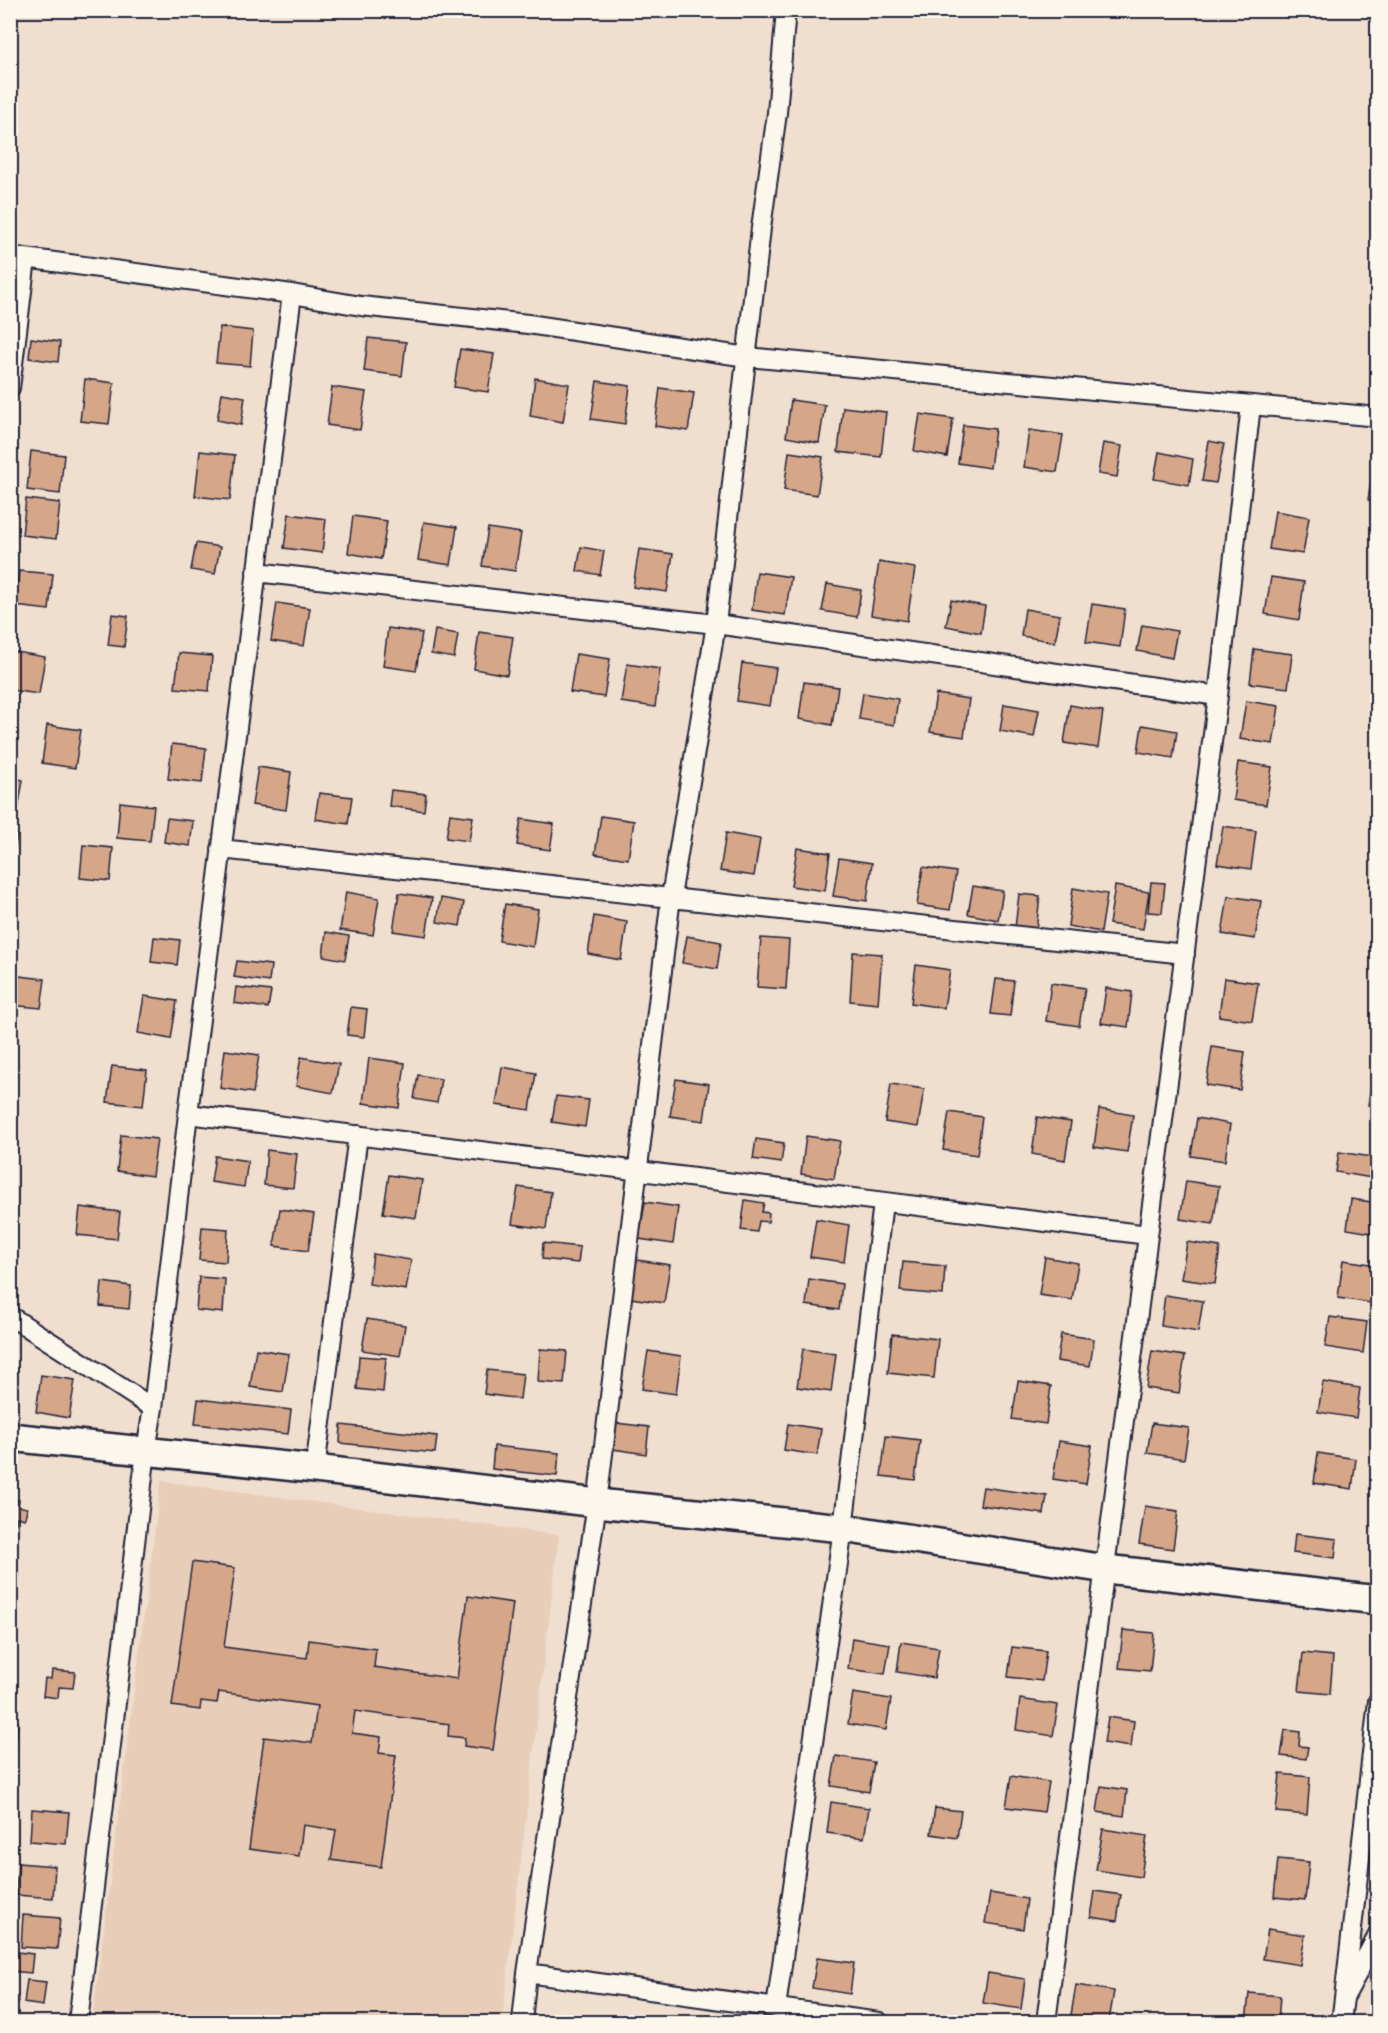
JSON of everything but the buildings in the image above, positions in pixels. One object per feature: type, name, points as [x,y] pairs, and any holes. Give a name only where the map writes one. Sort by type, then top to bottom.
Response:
[{"type":"street","points":[[522,2022],[597,1503],[671,897],[716,624],[777,113],[786,10]]},
{"type":"street","points":[[10,388],[18,257],[292,294],[361,306],[528,324],[747,357],[1377,417]]},
{"type":"street","points":[[78,2022],[146,1451],[292,294]]},
{"type":"street","points":[[1046,2022],[1218,696],[1251,405]]},
{"type":"street","points":[[256,572],[716,624],[1218,696]]},
{"type":"street","points":[[221,849],[1185,954]]},
{"type":"street","points":[[188,1114],[1148,1235]]},
{"type":"street","points":[[315,1469],[358,1136]]},
{"type":"street","points":[[776,2008],[843,1528],[883,1203]]},
{"type":"street","points":[[10,1316],[153,1408]]},
{"type":"street","points":[[10,1437],[315,1469],[597,1503],[843,1528],[1106,1569],[1377,1600]]},
{"type":"street","points":[[1341,2022],[1377,1701]]},
{"type":"street","points":[[1344,1998],[1377,1935]]},
{"type":"street","points":[[528,1973],[879,2022]]},
{"type":"shaded area","points":[[161,1481],[559,1535],[502,2022],[92,2022]]}]
